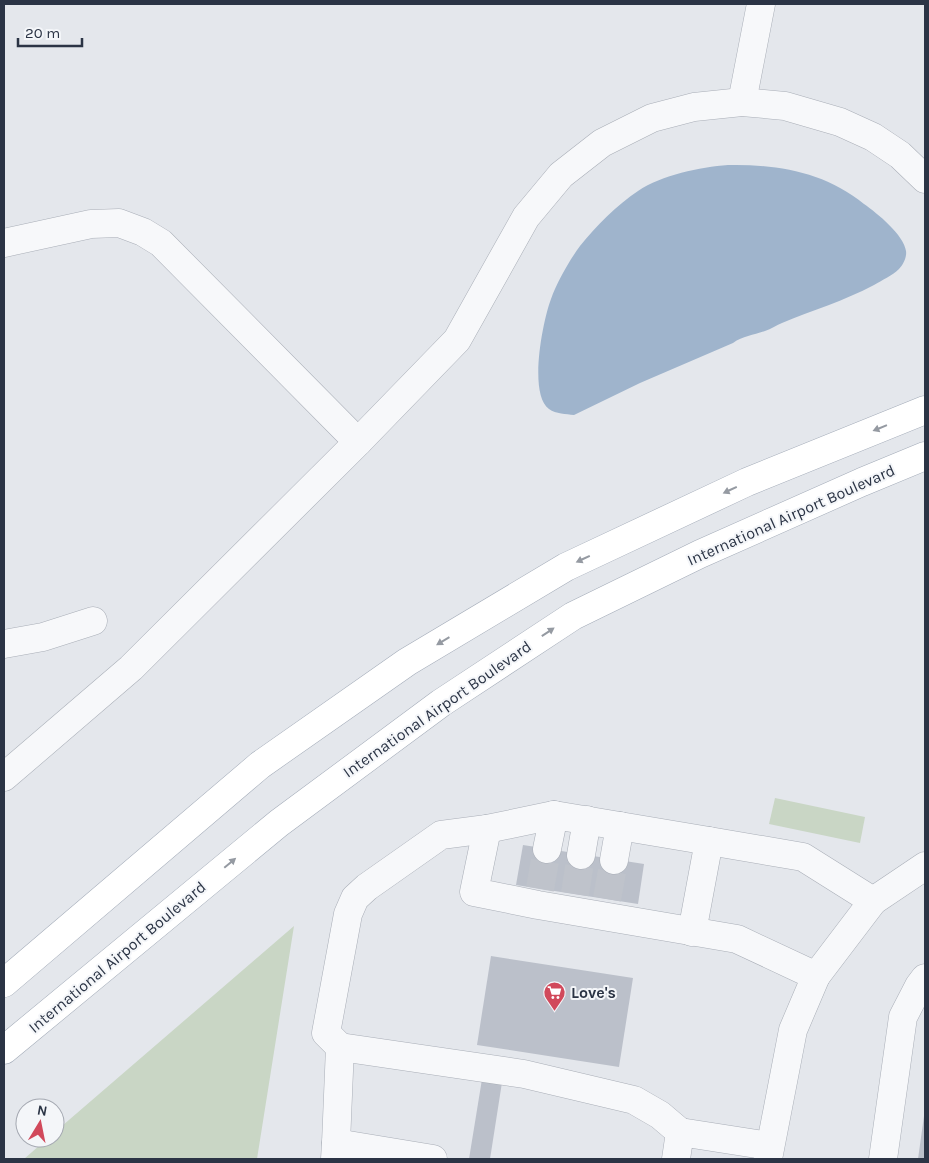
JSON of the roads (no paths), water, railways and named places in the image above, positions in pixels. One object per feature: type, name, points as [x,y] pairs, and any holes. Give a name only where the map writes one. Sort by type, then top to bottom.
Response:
[{"type":"main road","points":[[4,983],[260,765],[407,662],[566,567],[747,482],[925,410]]},
{"type":"main road","name":"International Airport Boulevard","points":[[4,1050],[279,823],[441,703],[573,616],[700,554],[925,456]]},
{"type":"street","points":[[742,102],[761,4]]},
{"type":"street","points":[[4,777],[130,668],[358,442],[457,340],[526,216],[561,175],[602,143],[652,118],[694,107],[742,102],[786,106],[840,122],[873,137],[900,155],[925,179]]},
{"type":"street","points":[[4,243],[91,224],[119,223],[142,232],[161,243],[358,442]]},
{"type":"street","points":[[4,644],[43,637],[92,621]]},
{"type":"street","points":[[548,849],[554,814]]},
{"type":"street","points":[[873,901],[803,857],[554,814],[487,829],[441,834],[367,887],[355,898],[348,914],[326,1033],[340,1047],[524,1074],[634,1100],[660,1115],[680,1132],[769,1153],[793,1030],[816,976],[873,901],[925,866]]},
{"type":"street","points":[[581,855],[588,820]]},
{"type":"street","points":[[614,860],[620,826]]},
{"type":"street","points":[[487,829],[474,892],[539,897],[606,908],[692,932],[737,939],[816,976]]},
{"type":"street","points":[[692,932],[709,841]]},
{"type":"street","points":[[883,1159],[903,1017],[925,978]]},
{"type":"street","points":[[340,1047],[336,1151],[433,1159]]},
{"type":"street","points":[[676,1159],[680,1132]]},
{"type":"water","points":[[728,165],[782,168],[817,177],[833,184],[876,213],[895,231],[906,251],[903,263],[893,274],[863,291],[741,339],[640,383],[574,415],[558,413],[549,409],[543,401],[539,388],[538,373],[544,323],[557,286],[580,246],[615,209],[648,185],[682,173]]},
{"type":"tunnel","points":[[540,889],[547,849]]},
{"type":"tunnel","points":[[575,894],[581,855]]},
{"type":"tunnel","points":[[607,899],[614,860]]},
{"type":"place","name":"Love's","points":[[555,1011]]}]
